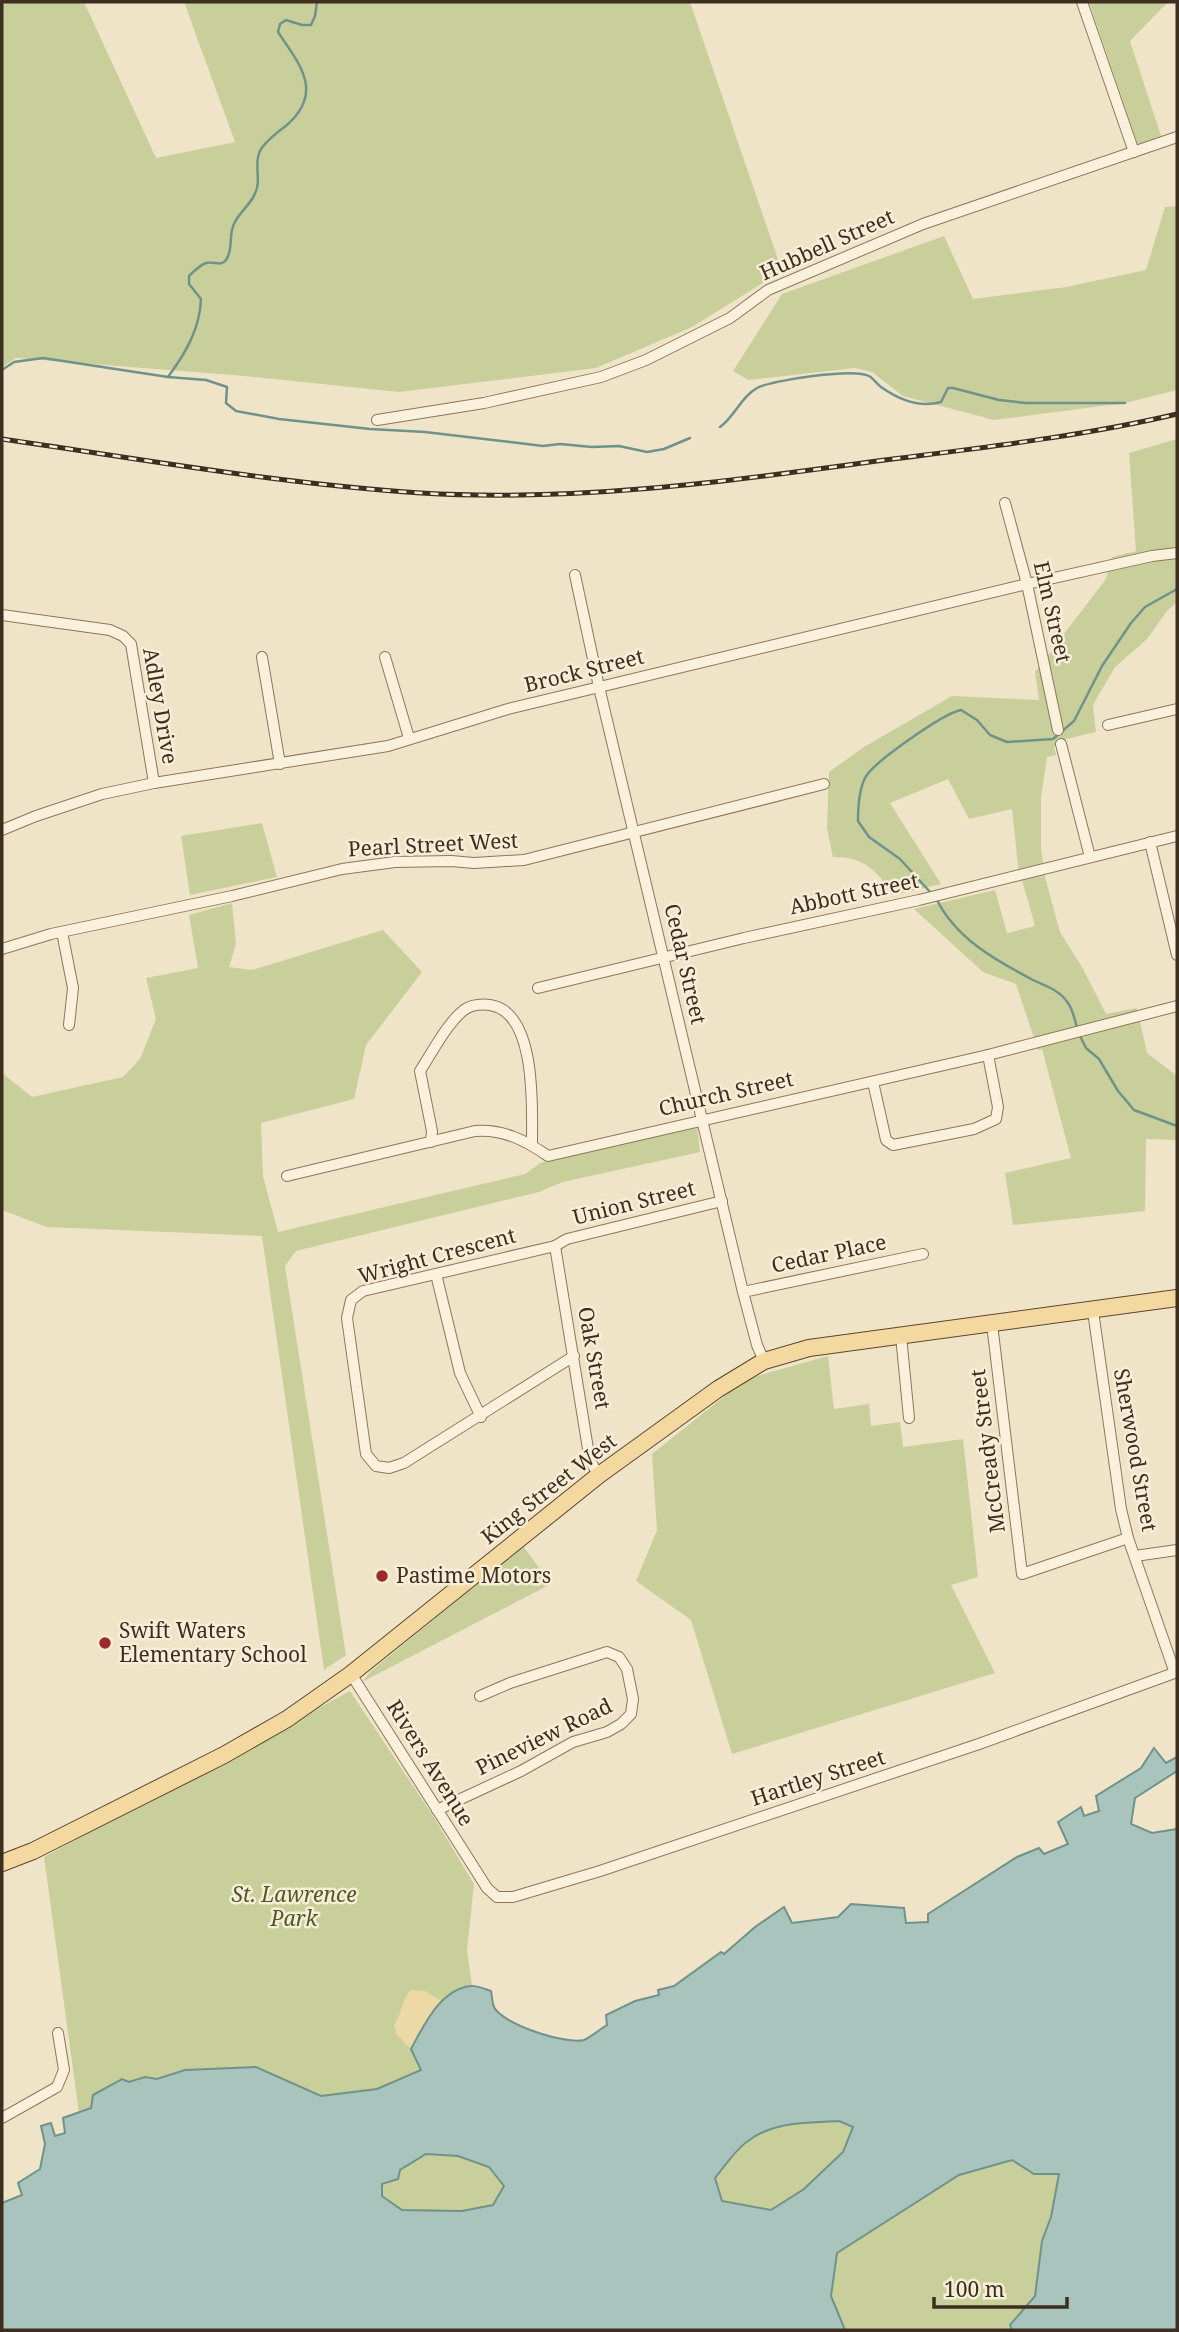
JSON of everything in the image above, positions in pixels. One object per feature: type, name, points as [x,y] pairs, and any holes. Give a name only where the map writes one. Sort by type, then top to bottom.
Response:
[{"type":"main road","name":"King Street West","points":[[2,1863],[39,1848],[225,1755],[287,1719],[351,1674],[598,1475],[718,1389],[764,1361],[809,1349],[1177,1298]]},
{"type":"street","points":[[1082,2],[1134,152]]},
{"type":"street","name":"Hubbell Street","points":[[377,420],[484,403],[601,377],[646,360],[730,318],[768,290],[923,224],[1177,137]]},
{"type":"street","name":"Elm Street","points":[[1005,503],[1027,584],[1058,730]]},
{"type":"street","name":"Brock Street","points":[[2,830],[102,794],[154,783],[388,746],[508,709],[1027,584],[1152,556],[1177,553]]},
{"type":"street","name":"Cedar Street","points":[[575,575],[599,687],[743,1292],[764,1361]]},
{"type":"street","name":"Adley Drive","points":[[2,615],[110,630],[123,636],[131,644],[154,783]]},
{"type":"street","points":[[262,657],[280,764]]},
{"type":"street","points":[[385,657],[410,738]]},
{"type":"street","points":[[1108,725],[1177,709]]},
{"type":"street","points":[[1061,744],[1090,857]]},
{"type":"street","name":"Pearl Street West","points":[[2,949],[62,932],[233,896],[342,869],[395,862],[474,863],[524,860],[824,784]]},
{"type":"street","name":"Abbott Street","points":[[538,988],[919,900],[1177,836]]},
{"type":"street","points":[[1150,842],[1177,955]]},
{"type":"street","points":[[62,932],[73,988],[69,1025]]},
{"type":"street","points":[[431,1142],[432,1130],[420,1071],[464,1010],[478,1004],[492,1005],[506,1011],[516,1022],[522,1036],[532,1088],[532,1144]]},
{"type":"street","name":"Church Street","points":[[287,1176],[475,1131],[494,1130],[532,1144],[548,1156],[988,1055],[1177,1006]]},
{"type":"street","points":[[873,1082],[886,1140],[893,1145],[974,1129],[996,1119],[998,1107],[988,1055]]},
{"type":"street","name":"Union Street","points":[[555,1246],[568,1239],[722,1201]]},
{"type":"street","name":"Wright Crescent","points":[[555,1246],[363,1290],[351,1300],[347,1318],[366,1454],[376,1466],[389,1468],[404,1463],[574,1356]]},
{"type":"street","name":"Oak Street","points":[[555,1246],[590,1461],[598,1475]]},
{"type":"street","name":"Cedar Place","points":[[743,1292],[922,1254]]},
{"type":"street","points":[[436,1275],[460,1373],[481,1417]]},
{"type":"street","name":"Sherwood Street","points":[[1093,1311],[1114,1464],[1128,1538],[1176,1673]]},
{"type":"street","name":"McCready Street","points":[[992,1324],[1022,1574],[1128,1538]]},
{"type":"street","points":[[901,1336],[909,1418]]},
{"type":"street","points":[[1135,1556],[1177,1550]]},
{"type":"street","name":"Pineview Road","points":[[437,1810],[521,1771],[573,1742],[621,1724],[631,1714],[633,1699],[627,1669],[619,1657],[607,1652],[510,1683],[480,1696]]},
{"type":"street","name":"Hartley Street","points":[[477,1873],[486,1888],[498,1897],[513,1897],[600,1871],[978,1744],[1176,1673]]},
{"type":"street","name":"Rivers Avenue","points":[[351,1674],[477,1873]]},
{"type":"street","points":[[2,2118],[57,2087],[64,2070],[58,2033]]},
{"type":"green space","points":[[2,2],[84,2],[156,158],[235,142],[184,2],[690,2],[782,271],[692,327],[596,368],[399,392],[245,376],[16,358],[2,367]]},
{"type":"green space","points":[[1089,2],[1168,2],[1130,41],[1161,136],[1138,145]]},
{"type":"green space","points":[[1177,206],[1177,390],[1125,403],[994,420],[903,396],[872,372],[855,368],[748,380],[733,371],[782,294],[944,236],[973,299],[1066,287],[1146,270],[1165,207]]},
{"type":"green space","points":[[1177,439],[1177,602],[1147,639],[1115,667],[1093,705],[1096,732],[1066,739],[1054,747],[1056,755],[1047,757],[1041,798],[1041,848],[1045,877],[1060,932],[1106,1014],[1137,1008],[1147,1053],[1177,1076],[1177,1140],[1146,1139],[1145,1211],[1013,1225],[1005,1173],[1071,1158],[1042,1049],[1038,1050],[1016,984],[983,972],[914,909],[995,890],[1007,933],[1035,926],[1018,866],[1012,809],[969,819],[948,779],[890,803],[941,884],[894,895],[862,862],[833,857],[827,829],[829,772],[864,747],[952,696],[1039,700],[1035,672],[1106,579],[1112,557],[1136,551],[1129,453]]},
{"type":"green space","points":[[262,823],[277,877],[190,895],[181,836]]},
{"type":"green space","points":[[232,903],[236,944],[229,967],[252,970],[383,930],[422,972],[366,1045],[354,1099],[261,1123],[263,1176],[278,1232],[525,1174],[540,1163],[697,1126],[700,1152],[563,1182],[539,1192],[296,1251],[285,1266],[346,1655],[324,1670],[262,1236],[47,1227],[2,1210],[2,1073],[32,1097],[123,1077],[140,1059],[156,1019],[146,978],[198,968],[189,915]]},
{"type":"green space","points":[[828,1356],[834,1409],[869,1404],[871,1426],[900,1422],[903,1447],[963,1439],[978,1577],[951,1585],[995,1673],[732,1754],[691,1620],[636,1581],[657,1530],[652,1454],[746,1379]]},
{"type":"green space","points":[[523,1546],[551,1584],[362,1682],[371,1671]]},
{"type":"green space","name":"St. Lawrence Park","points":[[350,1691],[435,1819],[474,1884],[467,1951],[472,1985],[450,1993],[421,2070],[377,2089],[321,2096],[256,2067],[186,2070],[156,2079],[145,2077],[129,2082],[79,2113],[44,1857]]},
{"type":"green space","points":[[839,2121],[853,2127],[843,2152],[804,2189],[771,2210],[723,2201],[714,2178],[734,2153],[758,2134],[780,2126]]},
{"type":"green space","points":[[426,2154],[458,2156],[489,2167],[504,2186],[493,2205],[462,2211],[402,2210],[382,2196],[382,2184],[398,2179],[400,2170]]},
{"type":"green space","points":[[1012,2160],[1034,2174],[1059,2174],[1051,2217],[1042,2241],[1035,2296],[1010,2325],[1012,2330],[845,2330],[831,2296],[837,2253],[959,2175]]},
{"type":"sand","points":[[411,1990],[425,1991],[443,2002],[426,2021],[411,2049],[397,2035],[394,2025]]},
{"type":"water","points":[[1154,1748],[1166,1763],[1177,1757],[1177,1771],[1135,1798],[1131,1824],[1152,1833],[1177,1829],[1177,2330],[1012,2330],[1010,2325],[1035,2296],[1042,2241],[1051,2217],[1059,2174],[1034,2174],[1012,2160],[959,2175],[837,2253],[831,2296],[845,2330],[2,2330],[2,2203],[22,2195],[18,2183],[40,2169],[45,2144],[41,2126],[51,2123],[55,2136],[65,2133],[63,2118],[91,2108],[93,2095],[122,2079],[129,2082],[145,2077],[157,2079],[185,2070],[256,2067],[321,2096],[377,2089],[421,2070],[411,2049],[421,2030],[442,2001],[459,1989],[470,1986],[491,1991],[493,2005],[499,2014],[521,2026],[563,2039],[584,2040],[607,2025],[606,2015],[635,2001],[659,1995],[658,1990],[674,1986],[721,1952],[724,1954],[755,1927],[784,1907],[792,1923],[838,1917],[851,1904],[904,1908],[906,1923],[928,1922],[928,1914],[1017,1857],[1039,1848],[1044,1854],[1068,1844],[1058,1822],[1081,1807],[1084,1816],[1099,1811],[1096,1796],[1141,1768]],"holes":[[[839,2121],[853,2127],[843,2152],[804,2189],[771,2210],[722,2201],[715,2178],[734,2153],[758,2134],[780,2126]],[[426,2154],[458,2156],[489,2167],[504,2186],[493,2205],[462,2211],[402,2210],[382,2196],[382,2184],[398,2179],[400,2170]]]},
{"type":"waterway","points":[[168,377],[186,350],[198,321],[201,299],[189,284],[189,276],[204,264],[222,263],[226,260],[234,224],[257,188],[257,160],[260,151],[268,140],[298,113],[304,101],[305,78],[278,32],[280,24],[286,20],[311,25],[317,2]]},
{"type":"waterway","points":[[2,370],[14,362],[43,358],[168,377],[206,380],[227,387],[226,403],[236,411],[279,419],[370,429],[425,432],[543,446],[619,446],[647,452],[664,449],[690,438]]},
{"type":"waterway","points":[[720,427],[757,388],[813,376],[847,373],[869,376],[895,395],[925,404],[941,402],[948,388],[999,400],[1026,403],[1125,403]]},
{"type":"waterway","points":[[931,893],[900,859],[869,837],[858,821],[861,788],[870,771],[925,729],[961,710],[977,720],[990,735],[1007,742],[1053,739],[1074,721],[1102,666],[1131,623],[1145,607],[1177,589]]},
{"type":"waterway","points":[[936,898],[954,925],[977,946],[1061,995],[1071,1009],[1077,1028]]},
{"type":"waterway","points":[[1079,1034],[1086,1048],[1099,1059],[1118,1091],[1134,1110],[1177,1126]]},
{"type":"railway","points":[[2,439],[316,484],[421,493],[536,495],[650,488],[764,476],[1028,441],[1177,414]]},
{"type":"place","name":"Pastime Motors","points":[[382,1576]]},
{"type":"place","name":"Swift Waters Elementary School","points":[[105,1643]]}]
